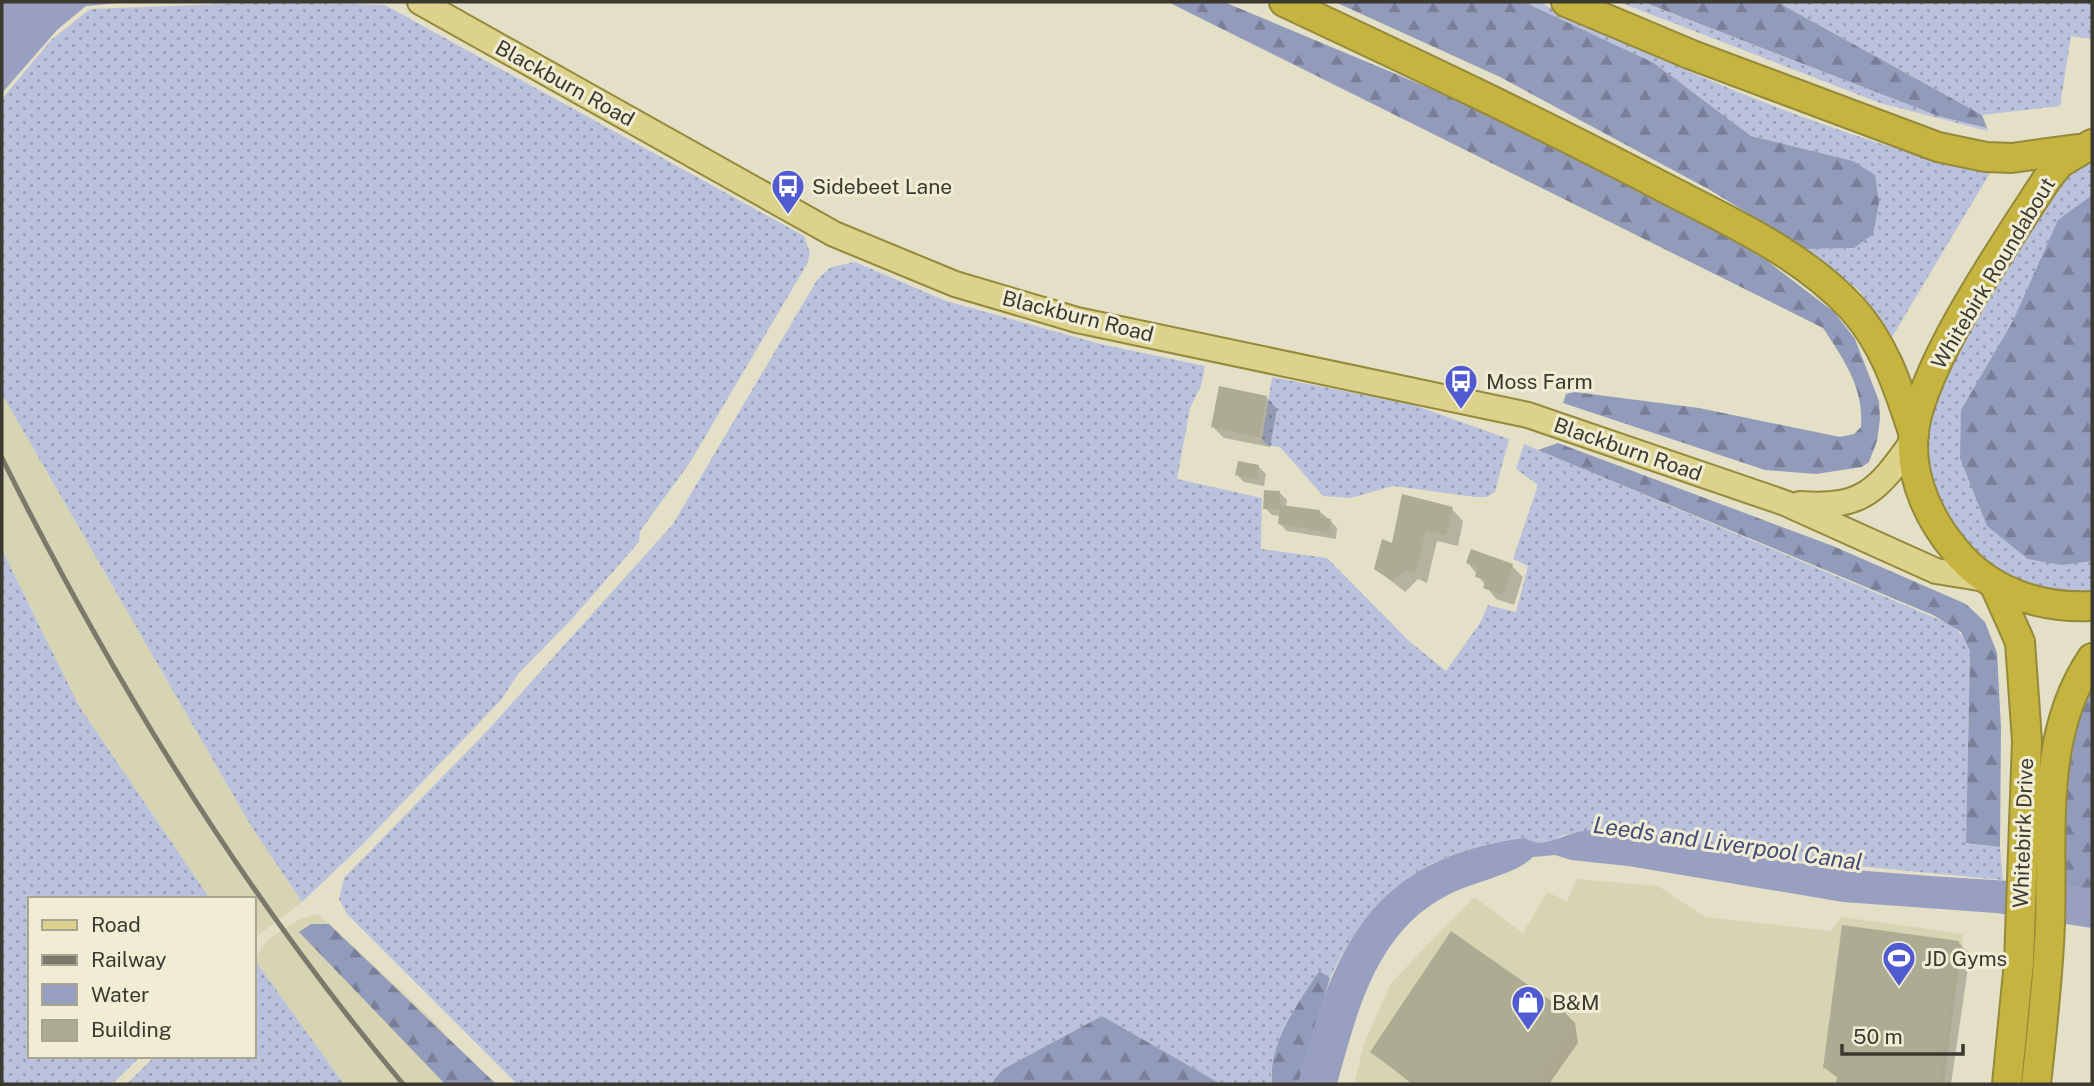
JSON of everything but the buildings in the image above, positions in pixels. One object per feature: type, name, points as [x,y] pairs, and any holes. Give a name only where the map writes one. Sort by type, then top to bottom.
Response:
[{"type":"highway","points":[[1284,2],[1555,130],[1754,234],[1826,283],[1852,308],[1886,357],[1913,438]]},
{"type":"highway","points":[[1566,2],[1704,60],[1938,147],[1986,157],[2012,158],[2087,146]]},
{"type":"highway","name":"Whitebirk Roundabout","points":[[2087,146],[2060,163],[2047,178],[1954,330],[1924,397],[1913,438],[1915,468],[1932,517],[1958,554],[1990,582],[2047,603],[2092,606]]},
{"type":"highway","name":"Whitebirk Drive","points":[[1990,582],[2010,616],[2021,649],[2027,741],[2019,962],[2007,1084]]},
{"type":"highway","name":"Whitebirk Drive","points":[[2036,1084],[2048,964],[2057,743],[2070,700],[2092,658]]},
{"type":"main road","name":"Blackburn Road","points":[[420,2],[834,234],[955,284],[1077,320],[1528,415],[1785,503],[1936,571],[1990,582]]},
{"type":"main road","name":"Blackburn Road","points":[[1785,503],[1837,505],[1860,499],[1881,484],[1913,438]]},
{"type":"shaded area","points":[[279,2],[385,5],[804,236],[810,253],[807,264],[689,464],[640,531],[639,542],[570,621],[518,674],[501,700],[362,845],[302,902],[251,826],[2,394],[2,99],[51,40],[90,9]]},
{"type":"shaded area","points":[[1524,2],[1539,2],[1704,78],[1816,122],[1931,158],[1990,173],[1892,337],[1859,290],[1806,249],[1854,248],[1853,161],[1751,136],[1654,63]]},
{"type":"shaded area","points":[[1619,2],[1642,2],[1938,116],[1987,128],[1988,131],[1880,103]]},
{"type":"shaded area","points":[[1777,2],[2092,2],[2092,39],[2071,36],[2060,106],[1982,115]]},
{"type":"shaded area","points":[[2092,144],[2092,606],[1995,586],[1920,490],[1935,367],[2083,149]]},
{"type":"shaded area","points":[[855,262],[946,301],[1100,344],[1205,366],[1201,386],[1190,408],[1177,479],[1262,498],[1261,549],[1327,558],[1409,641],[1446,671],[1480,623],[1488,605],[1516,612],[1528,566],[1513,559],[1538,485],[1516,469],[1524,444],[1952,625],[1967,641],[1970,651],[1966,843],[2000,847],[2003,880],[1753,856],[1643,832],[1583,831],[1563,835],[1551,842],[1532,843],[1525,838],[1459,852],[1406,879],[1384,898],[1365,920],[1330,978],[1318,971],[1271,1074],[1272,1084],[1221,1084],[1102,1016],[1003,1069],[991,1084],[517,1084],[347,914],[339,899],[344,878],[488,730],[673,524],[817,280],[831,267]]},
{"type":"shaded area","points":[[1272,377],[1411,404],[1509,439],[1495,492],[1486,497],[1476,497],[1393,486],[1350,498],[1323,496],[1280,447],[1267,445],[1262,439]]},
{"type":"shaded area","points":[[2,394],[251,826],[302,902],[256,936],[256,897],[209,897],[79,706],[4,556]]},
{"type":"shaded area","points":[[2,550],[79,706],[209,897],[28,897],[28,1058],[139,1058],[112,1084],[2,1084]]},
{"type":"shaded area","points":[[1577,879],[1658,886],[1705,917],[1831,931],[1842,917],[1963,934],[1944,1084],[1354,1084],[1364,1044],[1391,983],[1474,897],[1523,933],[1547,892],[1567,901]]},
{"type":"shaded area","points":[[318,914],[430,1017],[487,1084],[344,1084],[256,962],[256,956],[269,939],[298,920]]},
{"type":"shaded area","points":[[256,962],[344,1084],[127,1084],[153,1058],[256,1058]]},
{"type":"green space","points":[[1168,2],[1224,2],[1539,134],[1666,201],[1766,260],[1834,312],[1855,339],[1879,401],[1877,441],[1869,462],[1862,467],[1816,474],[1765,470],[1563,403],[1566,394],[1575,392],[1699,408],[1840,437],[1854,434],[1861,427],[1856,387],[1845,363],[1823,328]]},
{"type":"green space","points":[[1335,2],[1524,2],[1654,63],[1751,136],[1853,161],[1875,175],[1879,203],[1873,234],[1854,248],[1806,249],[1710,190],[1500,77]]},
{"type":"green space","points":[[1643,2],[1777,2],[1982,115],[1987,128],[1938,116]]},
{"type":"green space","points":[[2092,195],[2092,561],[2062,565],[2028,559],[1987,526],[1960,458],[1961,410],[2013,321],[2058,220]]},
{"type":"green space","points":[[1558,443],[1833,546],[1966,604],[1985,622],[1997,653],[2001,728],[2000,847],[1966,843],[1970,651],[1961,632],[1933,615],[1538,450]]},
{"type":"green space","points":[[2092,676],[2092,890],[2062,885],[2061,773]]},
{"type":"green space","points":[[311,924],[329,924],[496,1084],[445,1084],[299,932]]},
{"type":"green space","points":[[1319,971],[1330,978],[1298,1084],[1272,1084],[1275,1054],[1286,1024]]},
{"type":"green space","points":[[1102,1016],[1221,1084],[991,1084],[1003,1069]]},
{"type":"water","points":[[2,2],[128,2],[86,6],[57,30],[2,93]]},
{"type":"water","points":[[1612,830],[1665,837],[1753,856],[1833,867],[2077,886],[2092,890],[2092,928],[1996,913],[1843,902],[1628,866],[1571,860],[1555,855],[1533,857],[1508,872],[1456,891],[1429,906],[1407,925],[1389,948],[1363,999],[1337,1084],[1298,1084],[1311,1035],[1345,951],[1367,917],[1395,888],[1429,865],[1472,848],[1525,838],[1539,843],[1576,832]]},
{"type":"railway","points":[[2,458],[89,623],[184,783],[288,937],[403,1084]]},
{"type":"place","name":"Sidebeet Lane","points":[[788,216]]},
{"type":"place","name":"Moss Farm","points":[[1461,411]]},
{"type":"place","name":"JD Gyms","points":[[1899,988]]},
{"type":"place","name":"B&M","points":[[1528,1032]]},
{"type":"water label","name":"Leeds and Liverpool Canal","points":[[1728,843]]}]
